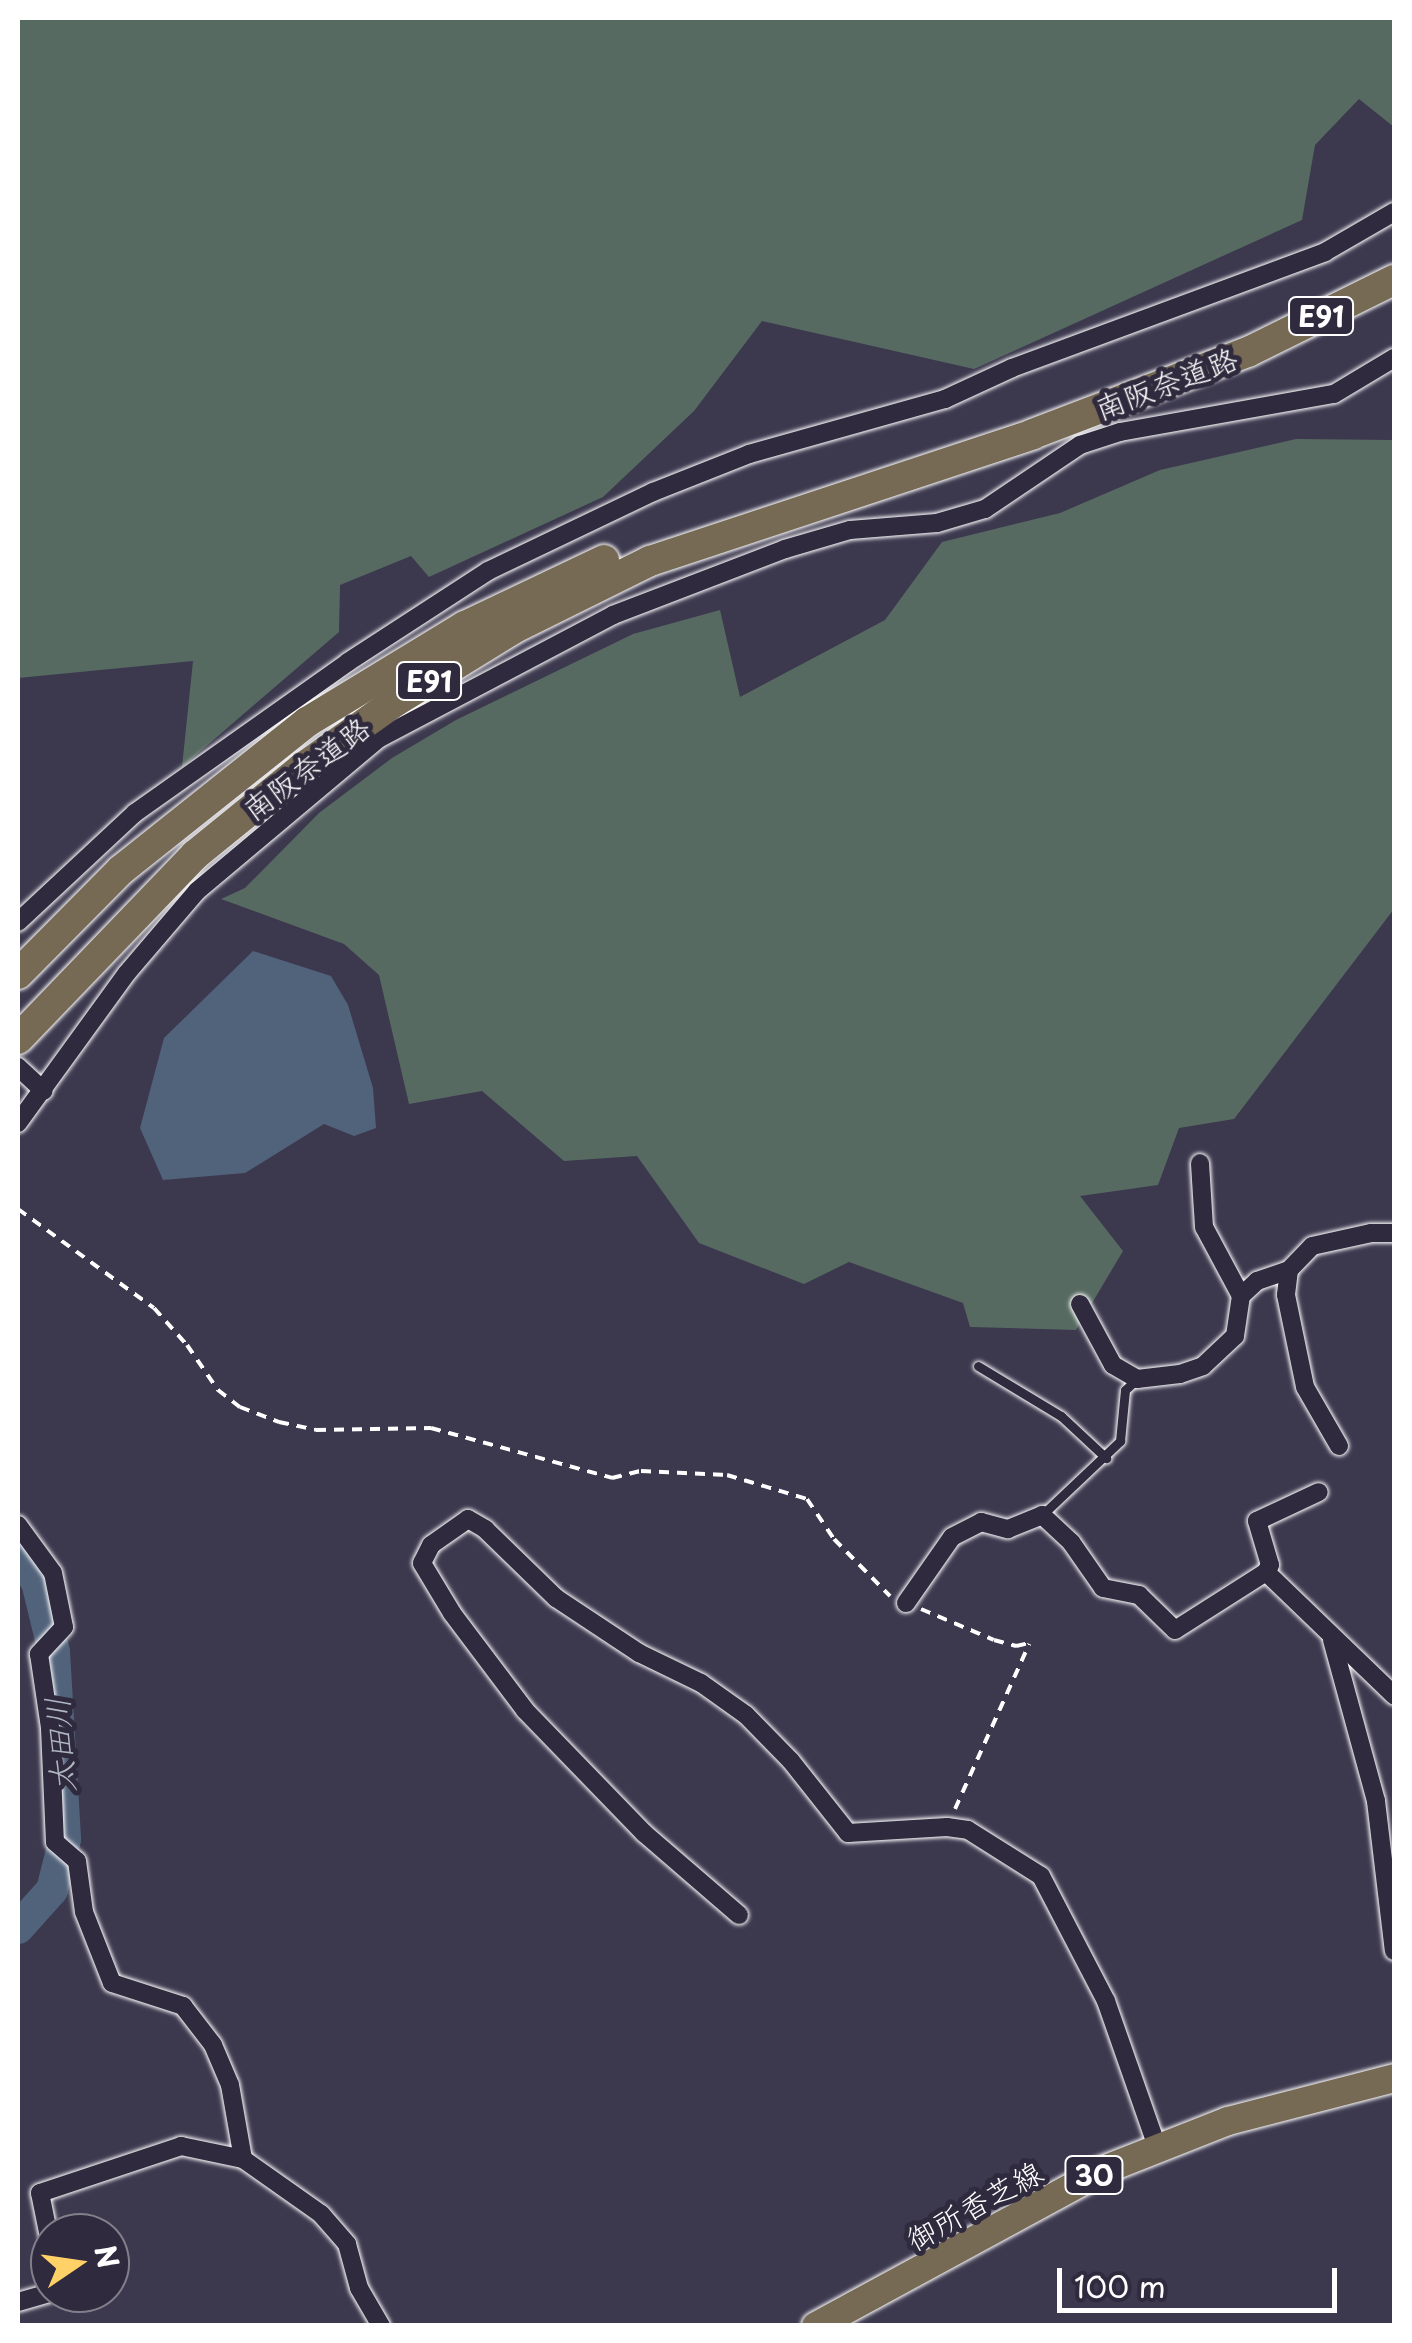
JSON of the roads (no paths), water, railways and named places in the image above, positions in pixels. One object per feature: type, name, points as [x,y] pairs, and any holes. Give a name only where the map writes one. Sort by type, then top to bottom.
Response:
[{"type":"highway","name":"南阪奈道路","points":[[18,974],[121,870],[307,722],[465,626],[579,570],[640,548],[1033,434],[1248,352],[1394,280]]},
{"type":"highway","name":"南阪奈道路","points":[[18,1039],[194,855],[302,768],[463,660],[585,590],[650,561],[929,466]]},
{"type":"highway","points":[[21,1064],[42,1013]]},
{"type":"main road","name":"御所香芝線","points":[[816,2326],[1101,2171],[1228,2121],[1394,2078]]},
{"type":"street","points":[[18,922],[135,814],[348,662],[488,571],[653,492],[717,466],[786,442],[945,400],[1012,368],[1325,252],[1394,212]]},
{"type":"street","points":[[18,1123],[127,973],[197,891],[378,739],[613,615],[785,548],[850,530],[938,523],[985,509],[1080,445],[1120,432],[1334,394],[1394,358]]},
{"type":"street","points":[[21,1064],[44,1090]]},
{"type":"street","points":[[1200,1163],[1204,1227],[1241,1296]]},
{"type":"street","points":[[1080,1304],[1113,1365],[1137,1379],[1180,1374],[1203,1366],[1234,1336],[1241,1296],[1257,1281],[1288,1270],[1312,1246],[1371,1232],[1394,1233]]},
{"type":"street","points":[[1288,1270],[1286,1296],[1294,1349],[1305,1387],[1339,1446]]},
{"type":"street","points":[[906,1603],[952,1537],[981,1522],[1008,1528],[1042,1514],[1071,1542],[1103,1588],[1140,1595],[1175,1630],[1266,1572],[1270,1565],[1257,1521],[1319,1492]]},
{"type":"street","points":[[739,1914],[644,1833],[525,1710],[452,1613],[422,1563],[430,1544],[468,1519],[484,1529],[556,1598],[638,1652],[701,1683],[746,1715],[791,1760],[848,1833],[947,1826],[968,1830],[1041,1876],[1106,2001],[1157,2147]]},
{"type":"street","points":[[18,1525],[53,1573],[64,1627],[39,1654],[50,1728],[55,1842],[77,1862],[84,1912],[112,1983],[183,2006],[213,2045],[230,2084],[243,2160]]},
{"type":"street","points":[[1266,1572],[1394,1696]]},
{"type":"street","points":[[1332,1640],[1376,1801],[1394,1951]]},
{"type":"street","points":[[44,2213],[40,2192],[181,2146],[243,2160],[322,2214],[347,2244],[359,2288],[381,2326]]},
{"type":"lane","points":[[978,1366],[1061,1416],[1106,1458]]},
{"type":"lane","points":[[1042,1514],[1120,1441],[1126,1390],[1137,1379]]},
{"type":"water","points":[[253,951],[331,976],[348,1005],[373,1088],[376,1128],[354,1136],[324,1124],[245,1173],[163,1180],[140,1128],[164,1038]]},
{"type":"waterway","name":"太田川","points":[[18,1555],[37,1582],[54,1652],[65,1839],[52,1890],[18,1928]]}]
